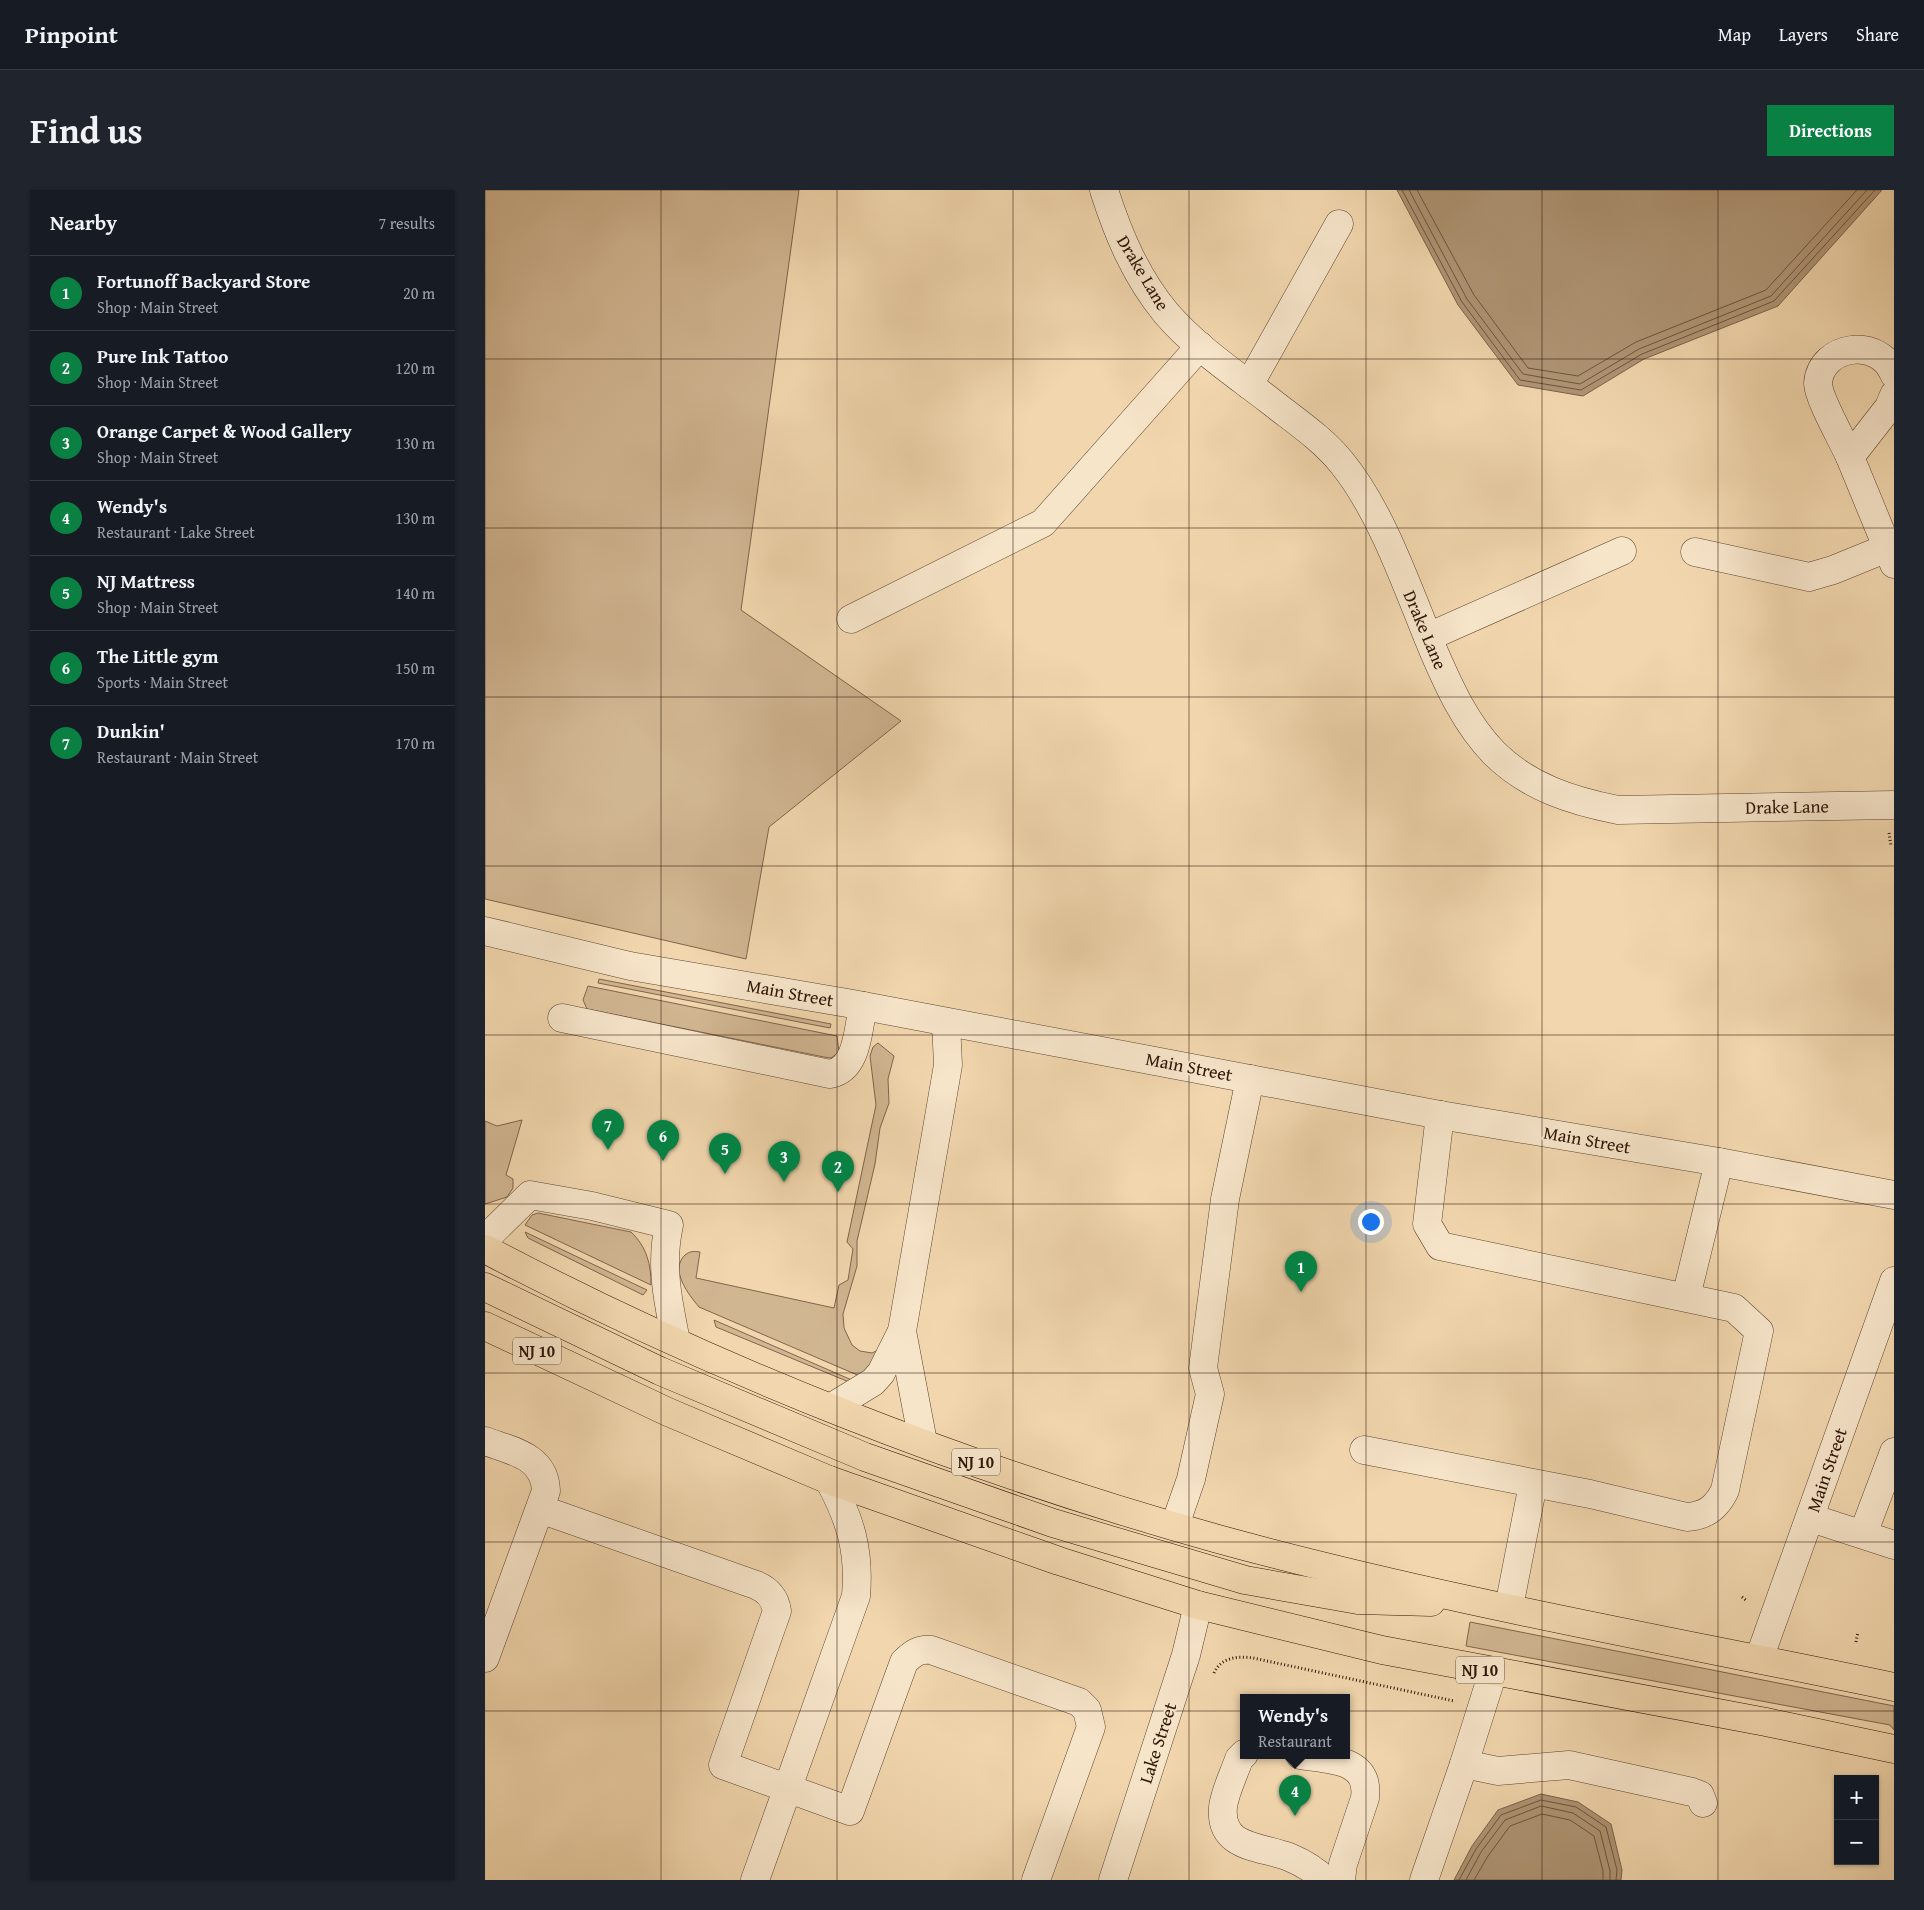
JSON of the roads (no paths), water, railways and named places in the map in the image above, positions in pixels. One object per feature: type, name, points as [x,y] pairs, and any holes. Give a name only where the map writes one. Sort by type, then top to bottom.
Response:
[{"type":"highway","name":"NJ 10","points":[[485,1250],[546,1281],[676,1341],[832,1407],[923,1442],[1072,1494],[1217,1538],[1501,1606],[1894,1687]]},
{"type":"highway","points":[[485,1287],[660,1371],[865,1457],[1053,1523],[1245,1580],[1358,1600],[1501,1606]]},
{"type":"highway","name":"NJ 10","points":[[485,1326],[668,1412],[829,1480],[1059,1561],[1198,1605],[1382,1650],[1766,1722],[1894,1749]]},
{"type":"street","name":"Drake Lane","points":[[1104,190],[1117,231],[1139,275],[1166,313],[1200,346],[1324,444],[1343,464],[1365,498],[1384,535],[1454,699],[1473,727],[1495,753],[1518,773],[1550,791],[1578,802],[1619,810],[1894,805]]},
{"type":"street","points":[[1249,385],[1339,224]]},
{"type":"street","points":[[851,619],[1043,524],[1200,346]]},
{"type":"street","points":[[1695,552],[1809,577],[1890,556],[1850,457],[1821,395],[1818,383],[1825,366],[1840,353],[1861,350],[1871,351],[1889,361],[1894,374]]},
{"type":"street","points":[[1850,457],[1889,407],[1894,395]]},
{"type":"street","points":[[1428,636],[1622,551]]},
{"type":"street","name":"Main Street","points":[[485,931],[630,966],[863,1006],[1440,1115],[1719,1162],[1894,1195]]},
{"type":"street","points":[[562,1018],[830,1074],[838,1072],[849,1063],[863,1006]]},
{"type":"street","points":[[832,1407],[873,1382],[881,1373],[902,1331],[948,1065],[946,1022]]},
{"type":"street","points":[[1175,1525],[1191,1479],[1210,1394],[1203,1368],[1225,1199],[1250,1079]]},
{"type":"street","points":[[1365,1450],[1687,1517],[1698,1516],[1715,1506],[1725,1490],[1759,1331],[1734,1308],[1441,1246],[1427,1224],[1440,1115]]},
{"type":"street","points":[[1686,1297],[1719,1162]]},
{"type":"street","points":[[485,1239],[531,1195],[592,1206],[669,1225],[664,1260],[667,1296],[676,1341]]},
{"type":"street","name":"Main Street","points":[[1759,1659],[1888,1315],[1894,1281]]},
{"type":"street","points":[[902,1331],[923,1442]]},
{"type":"street","points":[[485,1442],[526,1456],[535,1462],[545,1480],[546,1491],[485,1658]]},
{"type":"street","points":[[1863,1534],[1894,1452]]},
{"type":"street","points":[[764,1878],[788,1789],[857,1596],[858,1575],[851,1527],[844,1508],[829,1480]]},
{"type":"street","points":[[1501,1606],[1533,1484]]},
{"type":"street","points":[[540,1508],[756,1585],[768,1592],[774,1601],[777,1612],[723,1765],[788,1789],[850,1811],[904,1662],[912,1653],[931,1650],[1079,1702],[1087,1710],[1091,1728],[1036,1880]]},
{"type":"street","points":[[1811,1518],[1894,1544]]},
{"type":"street","name":"Lake Street","points":[[1113,1880],[1186,1655],[1198,1605]]},
{"type":"street","points":[[1424,1880],[1493,1672]]},
{"type":"street","points":[[1240,1758],[1223,1805],[1223,1823],[1227,1830],[1239,1843],[1290,1857],[1325,1880]]},
{"type":"street","points":[[1319,1759],[1353,1766],[1360,1773],[1366,1787],[1365,1798],[1343,1864],[1341,1880]]},
{"type":"street","points":[[1464,1764],[1498,1771],[1569,1765],[1692,1792],[1700,1795],[1703,1802]]},
{"type":"water","points":[[1397,190],[1882,190],[1778,306],[1644,359],[1583,396],[1518,385],[1458,305]]},
{"type":"water","points":[[1541,1794],[1578,1802],[1611,1824],[1622,1870],[1621,1880],[1454,1880],[1472,1846],[1498,1810]]},
{"type":"place","name":"Dunkin'","points":[[608,1150]]},
{"type":"place","name":"The Little gym","points":[[663,1161]]},
{"type":"place","name":"NJ Mattress","points":[[725,1174]]},
{"type":"place","name":"Orange Carpet & Wood Gallery","points":[[784,1182]]},
{"type":"place","name":"Pure Ink Tattoo","points":[[838,1192]]},
{"type":"place","name":"Fortunoff Backyard Store","points":[[1301,1292]]},
{"type":"place","name":"Wendy's","points":[[1295,1816]]}]
